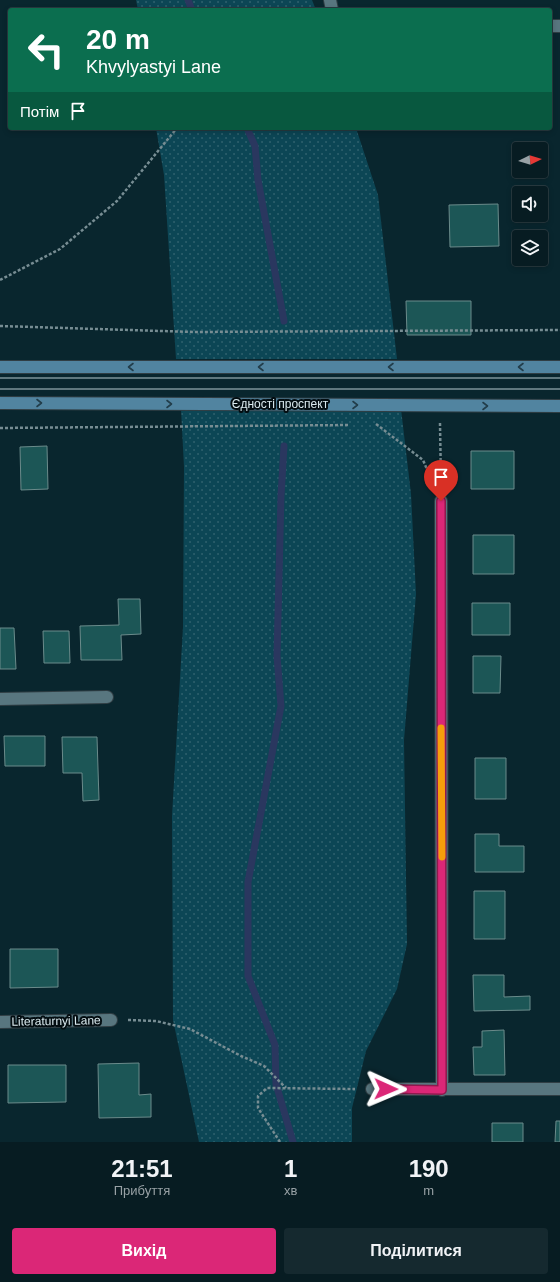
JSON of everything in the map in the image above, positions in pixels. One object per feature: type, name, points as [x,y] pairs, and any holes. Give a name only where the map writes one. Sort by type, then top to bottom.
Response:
[{"type":"main road","points":[[0,367],[560,368]]},
{"type":"main road","name":"Єдності проспект","points":[[0,403],[560,406]]},
{"type":"street","points":[[441,501],[442,1090]]},
{"type":"street","points":[[0,699],[107,697]]},
{"type":"street","name":"Literaturnyi Lane","points":[[0,1022],[112,1020]]},
{"type":"street","points":[[372,1089],[560,1090]]},
{"type":"path","points":[[0,280],[60,249],[117,201],[175,130]]},
{"type":"path","points":[[0,326],[194,332],[560,330]]},
{"type":"path","points":[[440,423],[441,501]]},
{"type":"path","points":[[0,428],[352,424]]},
{"type":"path","points":[[368,424],[376,424],[423,460],[441,501]]},
{"type":"path","points":[[112,1020],[156,1022],[190,1029],[241,1056],[264,1066],[286,1088]]},
{"type":"path","points":[[280,1142],[258,1108],[258,1096],[267,1088],[372,1089]]},
{"type":"shaded area","points":[[136,0],[312,0],[315,8],[138,8]]},
{"type":"shaded area","points":[[156,130],[357,130],[378,195],[397,359],[176,359],[164,175]]},
{"type":"shaded area","points":[[181,409],[401,409],[411,494],[416,594],[404,740],[407,944],[397,989],[366,1051],[352,1108],[352,1142],[199,1142],[173,1020],[172,816],[183,627],[184,467]]},
{"type":"building","points":[[498,204],[499,246],[450,247],[449,205]]},
{"type":"building","points":[[406,301],[471,301],[471,335],[407,335]]},
{"type":"building","points":[[47,446],[48,489],[21,490],[20,447]]},
{"type":"building","points":[[471,451],[514,451],[514,489],[471,489]]},
{"type":"building","points":[[473,535],[514,535],[514,574],[473,574]]},
{"type":"building","points":[[118,599],[140,599],[141,634],[121,635],[122,660],[81,660],[80,626],[119,625]]},
{"type":"building","points":[[472,603],[510,603],[510,635],[472,635]]},
{"type":"building","points":[[0,628],[14,628],[16,669],[0,669]]},
{"type":"building","points":[[43,631],[69,631],[70,663],[44,663]]},
{"type":"building","points":[[473,656],[501,656],[500,693],[473,693]]},
{"type":"building","points":[[4,736],[45,736],[45,766],[5,766]]},
{"type":"building","points":[[62,737],[97,737],[99,800],[83,801],[82,773],[63,773]]},
{"type":"building","points":[[475,758],[506,758],[506,799],[475,799]]},
{"type":"building","points":[[475,834],[499,834],[499,846],[524,846],[524,872],[475,872]]},
{"type":"building","points":[[474,891],[505,891],[505,939],[474,939]]},
{"type":"building","points":[[10,949],[58,949],[58,987],[10,988]]},
{"type":"building","points":[[473,975],[504,975],[504,997],[530,996],[530,1010],[474,1011]]},
{"type":"building","points":[[504,1030],[505,1075],[474,1075],[473,1047],[482,1047],[482,1031]]},
{"type":"building","points":[[139,1063],[139,1095],[151,1094],[151,1117],[99,1118],[98,1064]]},
{"type":"building","points":[[8,1065],[66,1065],[66,1102],[8,1103]]},
{"type":"building","points":[[556,1121],[560,1121],[560,1142],[555,1142]]},
{"type":"building","points":[[492,1123],[523,1123],[523,1142],[492,1142]]},
{"type":"waterway","points":[[188,0],[191,8]]},
{"type":"waterway","points":[[248,130],[255,146],[258,180],[284,321]]},
{"type":"waterway","points":[[284,446],[281,496],[277,656],[281,706],[248,882],[248,976],[275,1045],[276,1084],[293,1142]]},
{"type":"tram line","points":[[0,378],[560,378]]},
{"type":"tram line","points":[[0,389],[560,389]]},
{"type":"slow traffic","points":[[441,728],[442,857]]},
{"type":"route","points":[[386,1089],[442,1090],[441,501]]}]
